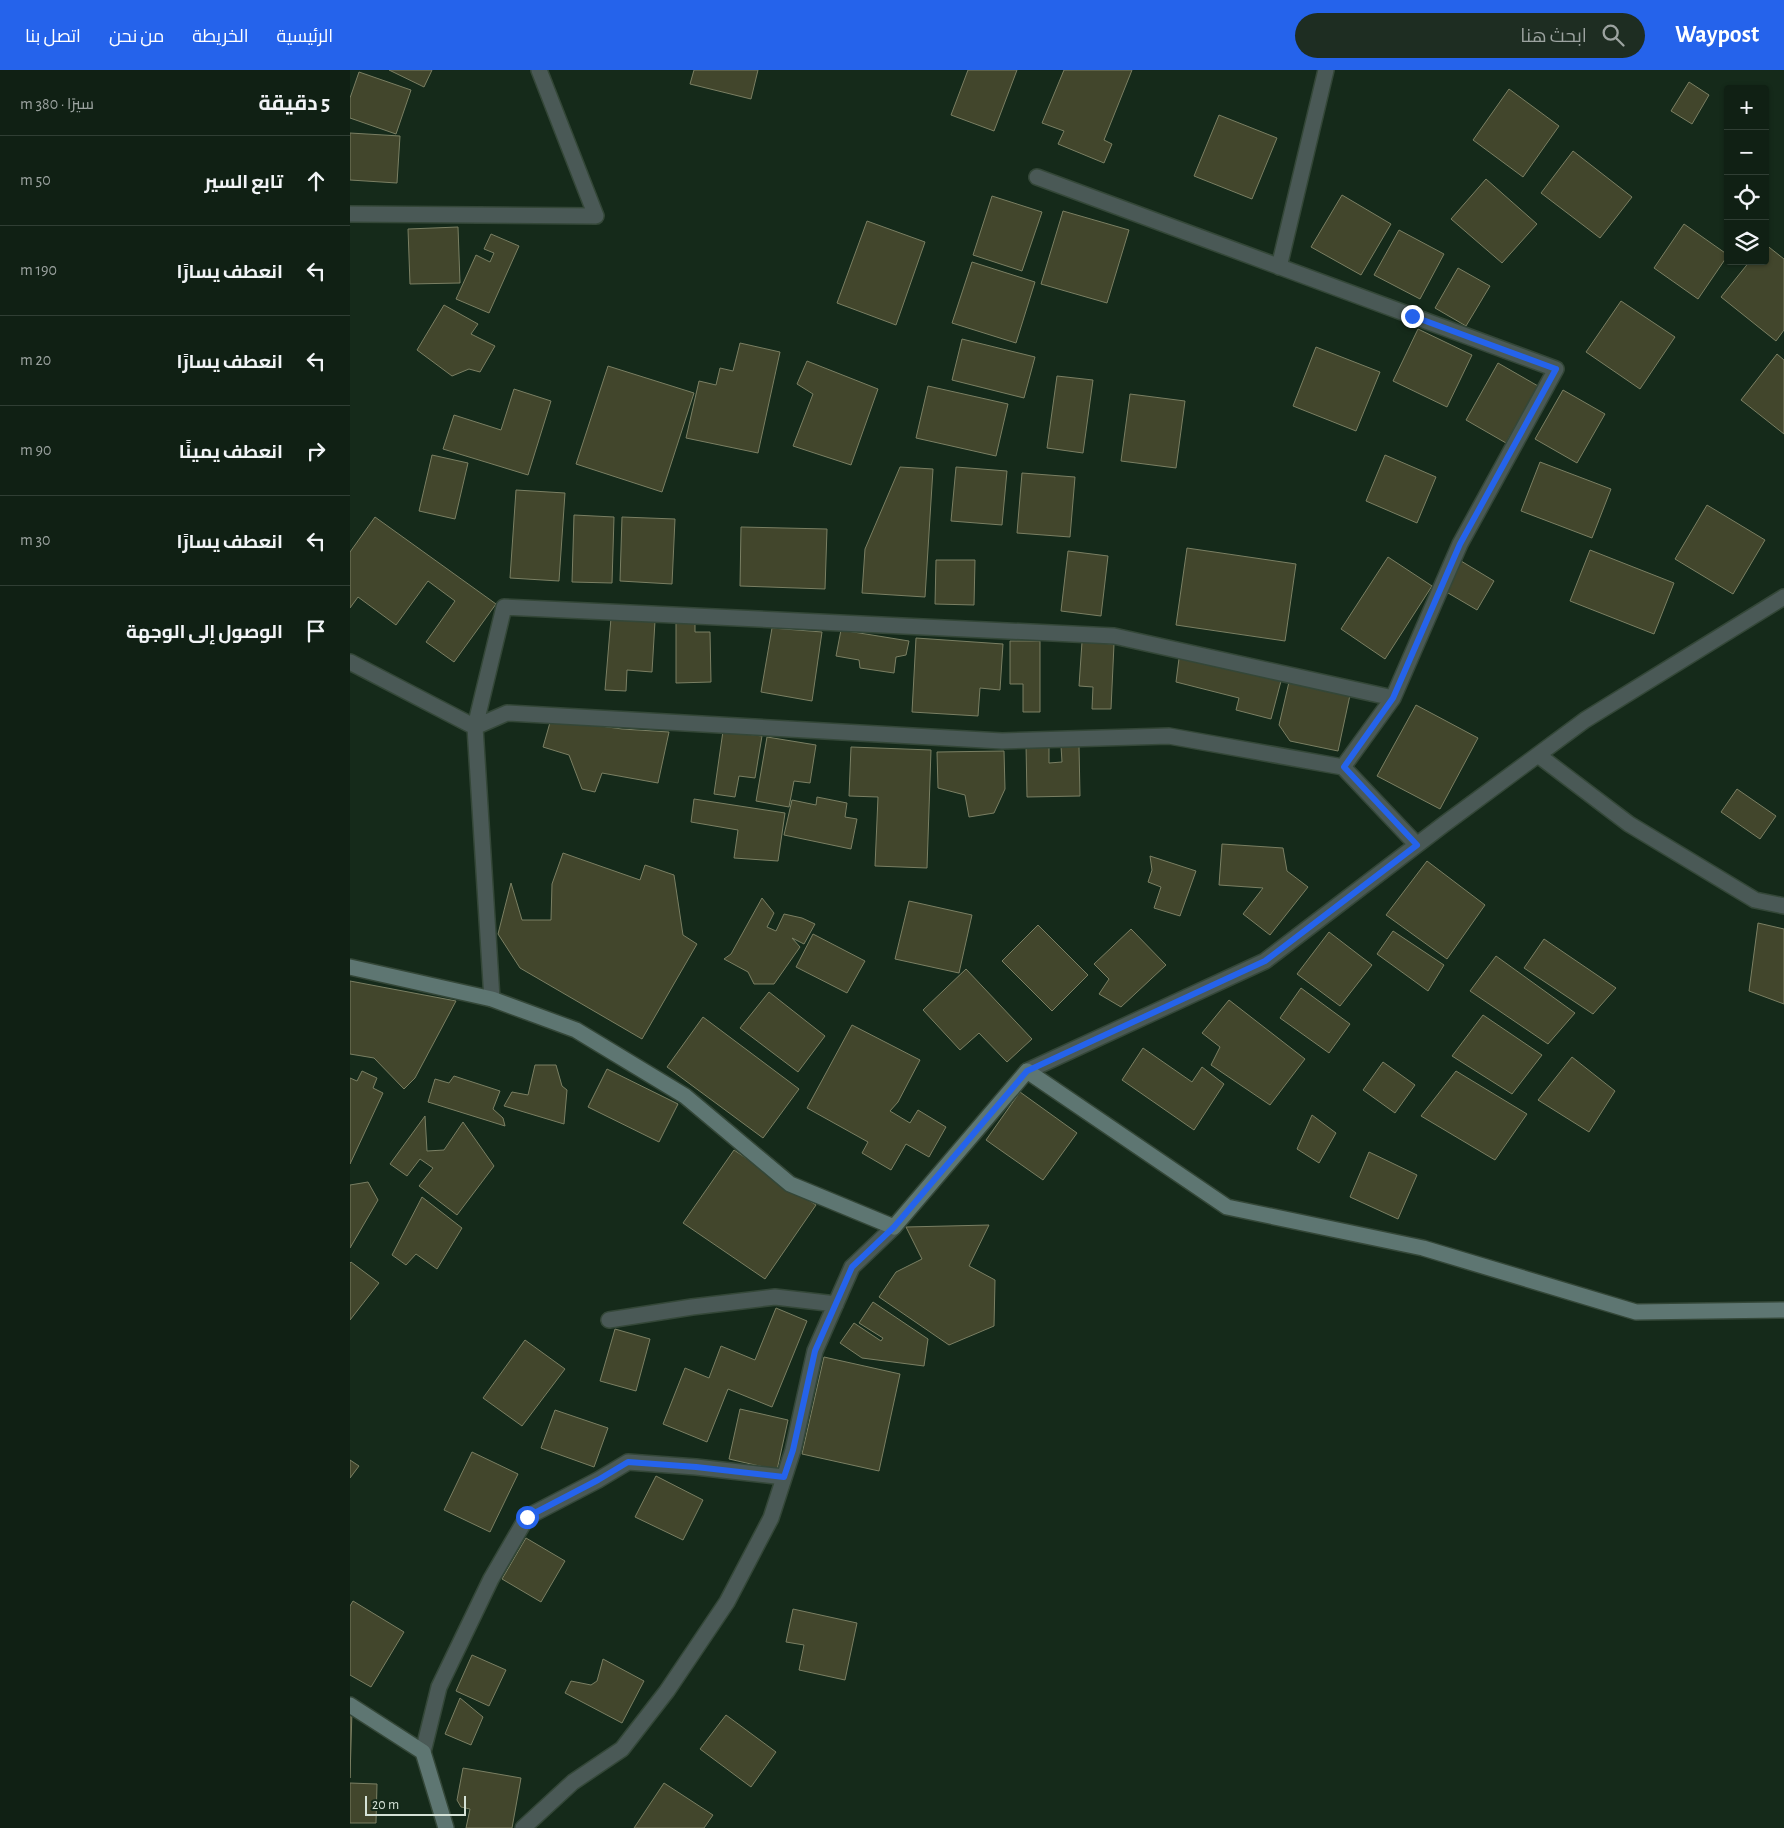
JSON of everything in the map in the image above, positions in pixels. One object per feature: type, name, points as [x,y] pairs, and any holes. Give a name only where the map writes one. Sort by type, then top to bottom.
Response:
[{"type":"street","points":[[350,214],[596,216],[539,70]]},
{"type":"street","points":[[1280,266],[1326,70]]},
{"type":"street","points":[[1037,177],[1556,369],[1460,544],[1393,698],[1344,767]]},
{"type":"street","points":[[523,1828],[573,1782],[622,1749],[667,1691],[727,1602],[771,1518],[793,1450],[815,1351],[852,1267],[894,1227],[1027,1071],[1265,961],[1585,720],[1784,598]]},
{"type":"street","points":[[492,999],[475,727],[504,607],[1114,636],[1393,698]]},
{"type":"street","points":[[350,662],[475,727]]},
{"type":"street","points":[[475,727],[507,712],[1002,741],[1169,736],[1344,767],[1417,845]]},
{"type":"street","points":[[1538,755],[1629,824],[1755,900],[1784,906]]},
{"type":"street","points":[[350,968],[492,999],[576,1030],[685,1096],[790,1184],[894,1227]]},
{"type":"street","points":[[1027,1071],[1227,1207],[1423,1248],[1636,1312],[1784,1310]]},
{"type":"street","points":[[609,1320],[692,1306],[775,1296],[836,1304]]},
{"type":"street","points":[[446,1828],[423,1752],[439,1687],[491,1579],[527,1517],[628,1462],[696,1467],[784,1477]]},
{"type":"street","points":[[350,1705],[423,1752]]},
{"type":"building","points":[[389,70],[432,70],[424,87]]},
{"type":"building","points":[[694,70],[758,70],[751,99],[690,84]]},
{"type":"building","points":[[968,70],[1017,70],[994,131],[951,115]]},
{"type":"building","points":[[1064,70],[1132,70],[1104,140],[1112,144],[1104,163],[1058,144],[1064,131],[1042,123]]},
{"type":"building","points":[[359,72],[411,90],[396,134],[350,118],[350,98]]},
{"type":"building","points":[[1689,82],[1709,95],[1692,124],[1671,111]]},
{"type":"building","points":[[1509,89],[1559,126],[1523,177],[1473,140]]},
{"type":"building","points":[[1219,115],[1277,138],[1252,199],[1194,176]]},
{"type":"building","points":[[350,133],[400,136],[397,183],[350,180]]},
{"type":"building","points":[[1573,151],[1632,197],[1600,238],[1541,193]]},
{"type":"building","points":[[1486,179],[1537,224],[1502,263],[1451,219]]},
{"type":"building","points":[[1342,195],[1391,224],[1361,275],[1311,247]]},
{"type":"building","points":[[992,196],[1042,212],[1022,271],[973,255]]},
{"type":"building","points":[[1063,211],[1129,230],[1107,303],[1041,284]]},
{"type":"building","points":[[867,221],[925,242],[896,325],[837,303]]},
{"type":"building","points":[[1684,224],[1724,252],[1724,261],[1698,299],[1654,268]]},
{"type":"building","points":[[458,227],[460,283],[410,284],[408,229]]},
{"type":"building","points":[[1399,230],[1444,254],[1420,299],[1374,275]]},
{"type":"building","points":[[491,234],[519,246],[489,313],[456,299],[476,255],[490,262],[494,253],[484,249]]},
{"type":"building","points":[[1769,247],[1784,259],[1784,330],[1776,341],[1721,297],[1747,265],[1769,265]]},
{"type":"building","points":[[972,262],[1035,282],[1016,343],[952,323]]},
{"type":"building","points":[[1458,268],[1490,286],[1466,326],[1435,308]]},
{"type":"building","points":[[1621,301],[1675,337],[1640,389],[1586,352]]},
{"type":"building","points":[[444,305],[478,324],[471,334],[495,346],[480,372],[469,369],[452,376],[417,350]]},
{"type":"building","points":[[1418,329],[1472,355],[1447,407],[1393,381]]},
{"type":"building","points":[[962,339],[1035,357],[1024,398],[952,380]]},
{"type":"building","points":[[740,343],[780,352],[758,453],[686,438],[699,381],[716,385],[720,368],[733,371]]},
{"type":"building","points":[[1316,347],[1380,372],[1356,431],[1293,406]]},
{"type":"building","points":[[1777,354],[1784,360],[1784,434],[1741,400]]},
{"type":"building","points":[[807,361],[878,389],[851,465],[793,446],[813,394],[797,384]]},
{"type":"building","points":[[1498,363],[1538,386],[1506,443],[1466,420]]},
{"type":"building","points":[[608,366],[694,393],[662,492],[576,464]]},
{"type":"building","points":[[1057,376],[1093,380],[1083,453],[1047,448]]},
{"type":"building","points":[[928,386],[1008,404],[996,456],[916,438]]},
{"type":"building","points":[[514,389],[551,401],[528,475],[443,449],[454,415],[501,430]]},
{"type":"building","points":[[1563,390],[1605,414],[1577,463],[1535,439]]},
{"type":"building","points":[[1130,394],[1185,401],[1176,468],[1121,461]]},
{"type":"building","points":[[432,455],[468,463],[455,519],[419,511]]},
{"type":"building","points":[[1385,455],[1436,477],[1417,523],[1366,501]]},
{"type":"building","points":[[1540,462],[1611,489],[1592,538],[1521,511]]},
{"type":"building","points":[[900,467],[933,469],[925,597],[862,593],[865,549]]},
{"type":"building","points":[[956,467],[1007,471],[1002,525],[951,521]]},
{"type":"building","points":[[1022,473],[1075,477],[1070,537],[1017,533]]},
{"type":"building","points":[[516,490],[565,493],[559,581],[510,578]]},
{"type":"building","points":[[1707,505],[1765,540],[1733,594],[1675,559]]},
{"type":"building","points":[[574,515],[614,517],[612,583],[572,582]]},
{"type":"building","points":[[375,517],[496,604],[454,662],[426,642],[455,601],[428,581],[396,625],[358,597],[350,608],[350,552]]},
{"type":"building","points":[[622,517],[675,519],[672,584],[620,581]]},
{"type":"building","points":[[741,527],[827,529],[825,589],[740,586]]},
{"type":"building","points":[[1187,548],[1296,564],[1285,641],[1176,625]]},
{"type":"building","points":[[1590,550],[1674,583],[1654,634],[1570,601]]},
{"type":"building","points":[[1068,551],[1108,556],[1101,616],[1061,611]]},
{"type":"building","points":[[1388,557],[1432,586],[1385,659],[1341,629]]},
{"type":"building","points":[[936,560],[975,560],[974,605],[935,604]]},
{"type":"building","points":[[1461,561],[1494,581],[1477,610],[1443,590]]},
{"type":"building","points":[[611,618],[655,621],[652,672],[627,670],[626,691],[605,690]]},
{"type":"building","points":[[676,621],[695,621],[695,632],[710,632],[711,682],[676,683]]},
{"type":"building","points":[[772,628],[822,632],[812,701],[761,692]]},
{"type":"building","points":[[841,630],[909,641],[906,655],[896,657],[894,673],[860,668],[859,660],[836,656]]},
{"type":"building","points":[[916,638],[1003,644],[1000,690],[980,688],[978,716],[912,712]]},
{"type":"building","points":[[1010,641],[1040,641],[1040,712],[1023,712],[1023,684],[1010,684]]},
{"type":"building","points":[[1082,642],[1114,644],[1111,709],[1092,709],[1093,687],[1079,686]]},
{"type":"building","points":[[1180,651],[1281,681],[1271,719],[1236,710],[1239,698],[1176,682]]},
{"type":"building","points":[[1289,682],[1350,695],[1338,751],[1290,741],[1279,725]]},
{"type":"building","points":[[1416,705],[1478,738],[1440,809],[1377,776]]},
{"type":"building","points":[[551,719],[622,729],[669,732],[658,783],[602,773],[595,792],[582,789],[569,755],[543,747]]},
{"type":"building","points":[[723,731],[762,736],[755,778],[739,776],[735,797],[714,794]]},
{"type":"building","points":[[767,737],[816,745],[810,783],[794,781],[789,807],[756,801]]},
{"type":"building","points":[[1026,744],[1049,744],[1049,763],[1062,762],[1061,746],[1079,746],[1080,796],[1027,797]]},
{"type":"building","points":[[851,747],[931,750],[927,868],[875,866],[878,797],[849,796]]},
{"type":"building","points":[[1004,751],[1005,789],[994,813],[969,817],[965,795],[938,788],[937,752]]},
{"type":"building","points":[[1737,789],[1776,816],[1760,839],[1721,812]]},
{"type":"building","points":[[817,797],[847,803],[845,817],[857,819],[851,849],[784,835],[792,800],[816,805]]},
{"type":"building","points":[[694,799],[785,813],[778,861],[734,858],[738,830],[691,822]]},
{"type":"building","points":[[1222,844],[1283,848],[1287,871],[1308,887],[1270,935],[1243,914],[1263,888],[1219,885]]},
{"type":"building","points":[[563,853],[640,880],[645,865],[674,875],[683,935],[697,944],[642,1039],[520,968],[498,934],[511,883],[522,920],[551,920],[552,884]]},
{"type":"building","points":[[1150,856],[1196,871],[1180,916],[1154,908],[1161,887],[1148,882],[1152,870]]},
{"type":"building","points":[[1427,861],[1485,905],[1447,959],[1386,915]]},
{"type":"building","points":[[762,898],[774,913],[767,927],[776,931],[784,914],[802,918],[815,924],[804,944],[792,938],[800,947],[774,984],[754,984],[748,972],[724,959],[731,954]]},
{"type":"building","points":[[909,901],[972,915],[959,973],[895,959]]},
{"type":"building","points":[[1758,923],[1784,929],[1784,1004],[1749,991]]},
{"type":"building","points":[[1038,925],[1088,975],[1052,1011],[1002,961]]},
{"type":"building","points":[[1131,929],[1166,965],[1121,1007],[1099,994],[1109,979],[1094,964]]},
{"type":"building","points":[[1393,931],[1444,965],[1428,991],[1377,954]]},
{"type":"building","points":[[1329,932],[1372,965],[1340,1006],[1297,974]]},
{"type":"building","points":[[813,934],[865,961],[847,993],[796,967]]},
{"type":"building","points":[[1544,939],[1616,988],[1593,1014],[1524,968]]},
{"type":"building","points":[[1496,956],[1575,1013],[1548,1044],[1470,991]]},
{"type":"building","points":[[966,969],[1032,1039],[1007,1062],[979,1033],[960,1050],[923,1010]]},
{"type":"building","points":[[350,981],[456,1001],[415,1078],[404,1089],[374,1058],[350,1054]]},
{"type":"building","points":[[1301,988],[1350,1024],[1329,1053],[1280,1018]]},
{"type":"building","points":[[769,992],[825,1036],[798,1072],[740,1028]]},
{"type":"building","points":[[1229,1000],[1305,1059],[1270,1105],[1211,1065],[1220,1047],[1202,1033]]},
{"type":"building","points":[[1483,1015],[1542,1055],[1512,1094],[1452,1056]]},
{"type":"building","points":[[703,1017],[799,1089],[763,1138],[667,1067]]},
{"type":"building","points":[[852,1025],[920,1060],[898,1102],[890,1111],[910,1123],[918,1110],[946,1127],[929,1157],[906,1144],[891,1170],[862,1153],[868,1142],[807,1108]]},
{"type":"building","points":[[1143,1048],[1192,1082],[1202,1067],[1224,1084],[1194,1130],[1122,1080]]},
{"type":"building","points":[[1572,1057],[1615,1091],[1589,1132],[1538,1100]]},
{"type":"building","points":[[1383,1062],[1415,1085],[1395,1113],[1363,1090]]},
{"type":"building","points":[[535,1065],[556,1065],[562,1086],[567,1090],[564,1124],[504,1106],[512,1092],[528,1095]]},
{"type":"building","points":[[607,1069],[678,1104],[659,1142],[588,1107]]},
{"type":"building","points":[[362,1071],[377,1078],[373,1088],[383,1093],[350,1164],[350,1078],[357,1081]]},
{"type":"building","points":[[1456,1071],[1527,1114],[1495,1160],[1421,1116]]},
{"type":"building","points":[[454,1076],[500,1091],[493,1109],[503,1118],[505,1126],[428,1102],[435,1079],[449,1083]]},
{"type":"building","points":[[1020,1092],[1077,1133],[1043,1180],[986,1140]]},
{"type":"building","points":[[1312,1115],[1336,1133],[1319,1163],[1297,1149]]},
{"type":"building","points":[[425,1116],[427,1151],[444,1150],[463,1122],[494,1166],[457,1215],[419,1186],[433,1168],[420,1159],[407,1176],[390,1164]]},
{"type":"building","points":[[734,1150],[816,1205],[765,1279],[683,1223]]},
{"type":"building","points":[[1369,1152],[1417,1175],[1398,1219],[1350,1197]]},
{"type":"building","points":[[368,1182],[378,1200],[350,1248],[350,1185]]},
{"type":"building","points":[[422,1197],[462,1228],[437,1269],[416,1254],[406,1265],[392,1255]]},
{"type":"building","points":[[989,1225],[969,1266],[995,1280],[994,1326],[949,1345],[879,1297],[896,1272],[922,1259],[906,1227]]},
{"type":"building","points":[[350,1263],[379,1283],[350,1320]]},
{"type":"building","points":[[873,1302],[928,1339],[924,1366],[862,1358],[840,1343],[854,1323],[881,1341],[883,1338],[859,1323]]},
{"type":"building","points":[[776,1308],[807,1321],[772,1407],[728,1389],[707,1442],[663,1424],[685,1368],[709,1378],[721,1346],[755,1360]]},
{"type":"building","points":[[615,1329],[650,1339],[636,1391],[600,1381]]},
{"type":"building","points":[[525,1340],[565,1369],[522,1426],[483,1398]]},
{"type":"building","points":[[824,1357],[900,1374],[879,1471],[802,1454]]},
{"type":"building","points":[[740,1409],[788,1420],[777,1470],[729,1459]]},
{"type":"building","points":[[555,1410],[608,1428],[594,1467],[541,1448]]},
{"type":"building","points":[[472,1452],[518,1474],[490,1532],[444,1510]]},
{"type":"building","points":[[350,1460],[359,1466],[350,1478]]},
{"type":"building","points":[[656,1476],[703,1500],[683,1540],[635,1517]]},
{"type":"building","points":[[526,1538],[565,1561],[541,1602],[502,1579]]},
{"type":"building","points":[[353,1601],[404,1632],[371,1687],[350,1675],[350,1606]]},
{"type":"building","points":[[793,1609],[857,1623],[845,1680],[799,1670],[804,1645],[786,1642]]},
{"type":"building","points":[[472,1655],[506,1670],[489,1706],[456,1691]]},
{"type":"building","points":[[603,1659],[644,1681],[622,1723],[565,1693],[571,1681],[591,1685],[597,1681]]},
{"type":"building","points":[[460,1698],[483,1717],[471,1745],[445,1734]]},
{"type":"building","points":[[350,1710],[352,1710],[350,1778]]},
{"type":"building","points":[[726,1715],[776,1752],[751,1787],[700,1749]]},
{"type":"building","points":[[463,1768],[521,1778],[512,1828],[466,1828],[470,1809],[461,1807],[457,1800]]},
{"type":"building","points":[[350,1783],[377,1784],[376,1823],[350,1823]]},
{"type":"building","points":[[664,1783],[713,1815],[704,1828],[634,1828]]},
{"type":"route","points":[[527,1517],[628,1462],[696,1467],[784,1477],[793,1450],[815,1351],[852,1267],[894,1227],[1027,1071],[1265,961],[1417,845],[1344,767],[1393,698],[1460,544],[1556,369],[1412,316]]}]
